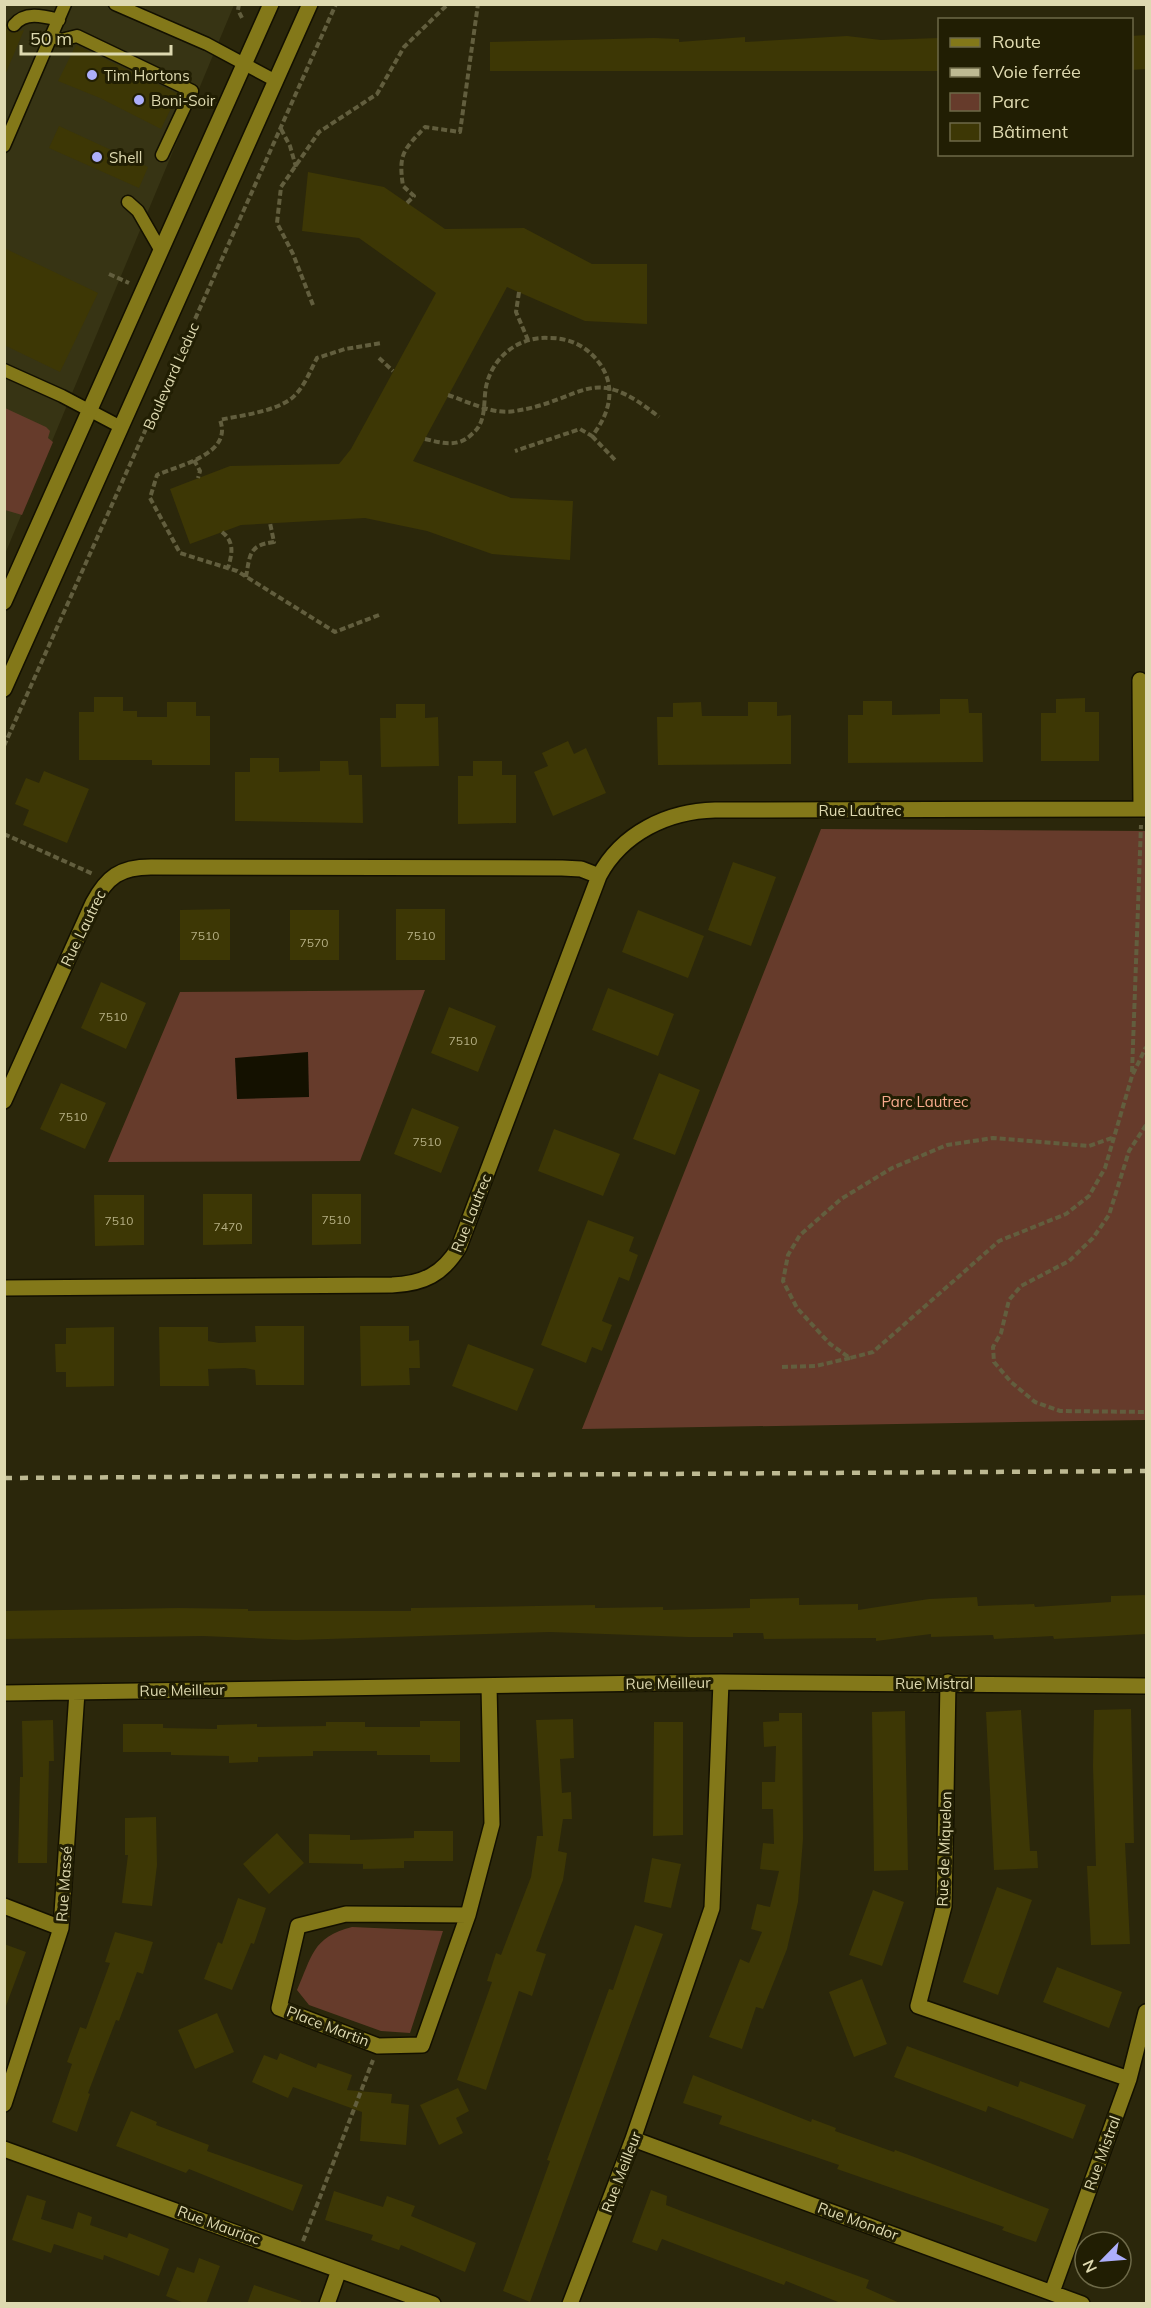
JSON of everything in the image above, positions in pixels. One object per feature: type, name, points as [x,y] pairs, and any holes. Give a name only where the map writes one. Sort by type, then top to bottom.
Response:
[{"type":"street","points":[[4,602],[271,4]]},
{"type":"street","name":"Boulevard Leduc","points":[[4,689],[310,4]]},
{"type":"street","points":[[1140,680],[1143,814]]},
{"type":"street","name":"Rue Lautrec","points":[[4,1288],[406,1285],[432,1277],[446,1266],[459,1247],[598,876],[612,856],[641,831],[675,815],[694,811],[1143,814]]},
{"type":"street","name":"Rue Lautrec","points":[[4,1101],[93,903],[105,883],[120,871],[151,867],[562,868],[581,869],[598,876]]},
{"type":"street","name":"Rue Mistral","points":[[721,1682],[948,1682],[1146,1686]]},
{"type":"street","name":"Rue Meilleur","points":[[4,1692],[721,1682],[712,1908],[633,2139],[570,2304]]},
{"type":"street","name":"Rue de Miquelon","points":[[948,1682],[944,1906],[918,2006],[1129,2079]]},
{"type":"street","name":"Place Martin","points":[[468,1915],[346,1914],[298,1926],[279,2008],[378,2046],[422,2045],[468,1915],[492,1824],[489,1686]]},
{"type":"street","name":"Rue Massé","points":[[4,2104],[61,1928],[77,1692]]},
{"type":"street","points":[[4,1906],[61,1928]]},
{"type":"street","name":"Rue Mistral","points":[[1052,2292],[1129,2079],[1146,2012]]},
{"type":"street","name":"Rue Mondor","points":[[633,2139],[1082,2304]]},
{"type":"street","name":"Rue Mauriac","points":[[4,2149],[433,2304]]},
{"type":"street","points":[[327,2304],[339,2270]]},
{"type":"lane","points":[[4,146],[10,121],[52,36],[65,4]]},
{"type":"lane","points":[[115,4],[207,44],[276,81]]},
{"type":"lane","points":[[14,25],[19,19],[39,15],[59,20]]},
{"type":"lane","points":[[52,36],[61,40],[77,36],[192,90],[162,155]]},
{"type":"lane","points":[[128,202],[138,211],[161,251]]},
{"type":"lane","points":[[4,370],[91,411],[121,428]]},
{"type":"path","points":[[239,4],[238,10],[243,20]]},
{"type":"path","name":"Boulevard Leduc","points":[[4,746],[336,4]]},
{"type":"path","points":[[372,4],[380,4]]},
{"type":"path","points":[[313,305],[293,254],[277,224],[281,187],[319,132],[377,94],[404,47],[448,4]]},
{"type":"path","points":[[408,203],[414,196],[403,186],[401,161],[405,146],[425,127],[460,132],[478,4]]},
{"type":"path","points":[[280,129],[290,146],[296,167]]},
{"type":"path","points":[[109,274],[130,284]]},
{"type":"path","points":[[519,292],[516,312],[528,340]]},
{"type":"path","points":[[425,439],[447,445],[457,443],[473,434],[482,421],[486,387],[492,369],[504,353],[528,340],[541,337],[567,338],[584,348],[600,364],[610,388],[608,410],[592,436]]},
{"type":"path","points":[[379,615],[335,632],[246,577],[228,568],[180,554],[150,498],[157,475],[208,454],[221,441],[224,429],[220,420],[270,408],[291,398],[305,381],[317,358],[345,349],[382,343]]},
{"type":"path","points":[[379,358],[393,372]]},
{"type":"path","points":[[448,395],[485,408],[514,412],[591,388],[610,388],[635,397],[659,417]]},
{"type":"path","points":[[515,451],[580,429],[592,436],[616,461]]},
{"type":"path","points":[[194,460],[200,471],[198,478]]},
{"type":"path","points":[[246,577],[250,553],[259,544],[274,542],[270,523]]},
{"type":"path","points":[[222,532],[229,538],[232,552],[228,568]]},
{"type":"path","points":[[1132,1076],[1143,814]]},
{"type":"path","points":[[4,834],[93,874]]},
{"type":"path","points":[[782,1367],[816,1366],[873,1352],[922,1311],[964,1269],[999,1242],[1066,1214],[1089,1196],[1105,1168],[1132,1076],[1146,1047]]},
{"type":"path","points":[[1146,1125],[1129,1150],[1109,1215],[1098,1231],[1069,1261],[1021,1286],[1009,1300],[1001,1333],[993,1347],[994,1362],[1011,1382],[1035,1402],[1059,1411],[1146,1412]]},
{"type":"path","points":[[850,1358],[830,1344],[797,1308],[783,1281],[788,1255],[800,1235],[842,1199],[892,1168],[946,1145],[993,1138],[1089,1146],[1112,1138]]},
{"type":"path","points":[[298,2254],[378,2046]]},
{"type":"shaded area","points":[[5,5],[234,5],[5,554]]},
{"type":"shaded area","points":[[308,1052],[309,1097],[237,1099],[235,1058]]},
{"type":"green space","points":[[5,408],[46,427],[50,431],[48,438],[53,442],[22,515],[5,510]]},
{"type":"green space","name":"Parc Lautrec","points":[[821,829],[1146,831],[1146,1420],[582,1429]]},
{"type":"green space","points":[[425,990],[360,1161],[108,1162],[180,992]]},
{"type":"green space","points":[[352,1927],[443,1931],[410,2033],[381,2031],[309,2005],[297,1990],[310,1958],[321,1943],[329,1936]]},
{"type":"building","points":[[4,21],[11,33],[24,30],[5,75]]},
{"type":"building","points":[[1146,35],[1146,69],[1133,70],[1133,36]]},
{"type":"building","points":[[847,36],[881,40],[938,38],[938,71],[490,71],[490,42],[654,38],[679,39],[679,42],[745,37],[745,42]]},
{"type":"building","points":[[76,45],[178,94],[161,129],[100,98],[58,81]]},
{"type":"building","points":[[59,126],[148,167],[139,188],[49,148]]},
{"type":"building","points":[[308,172],[384,187],[445,229],[524,228],[592,264],[647,264],[647,324],[585,321],[507,287],[413,461],[511,498],[573,501],[570,560],[492,554],[427,531],[365,518],[241,525],[190,544],[170,489],[230,466],[339,464],[351,449],[436,293],[359,238],[302,231]]},
{"type":"building","points":[[4,248],[98,293],[60,372],[4,345]]},
{"type":"building","points":[[94,697],[123,697],[123,711],[137,711],[137,717],[167,717],[167,702],[196,702],[196,716],[210,716],[210,765],[152,765],[152,760],[79,760],[79,712],[94,712]]},
{"type":"building","points":[[1085,698],[1085,712],[1099,712],[1099,761],[1041,761],[1041,713],[1056,713],[1056,699]]},
{"type":"building","points":[[940,699],[968,699],[969,713],[982,713],[983,762],[848,763],[848,715],[863,715],[863,701],[892,701],[892,715],[940,714]]},
{"type":"building","points":[[701,702],[702,716],[748,716],[748,702],[777,702],[777,716],[791,715],[791,764],[658,765],[657,717],[673,717],[673,703]]},
{"type":"building","points":[[396,704],[425,704],[425,718],[438,717],[439,766],[381,767],[380,718],[396,718]]},
{"type":"building","points":[[568,741],[574,754],[586,748],[606,793],[553,816],[534,772],[548,766],[542,753]]},
{"type":"building","points":[[250,758],[279,758],[279,772],[320,771],[320,761],[348,761],[349,775],[362,775],[363,823],[235,821],[235,772],[250,772]]},
{"type":"building","points":[[473,761],[502,761],[502,775],[516,775],[516,823],[458,824],[458,776],[473,776]]},
{"type":"building","points":[[44,771],[89,789],[67,843],[23,825],[29,810],[15,804],[26,778],[39,783]]},
{"type":"building","points":[[733,862],[776,877],[751,946],[708,930]]},
{"type":"building","points":[[230,909],[230,960],[180,960],[180,910]]},
{"type":"building","points":[[396,909],[445,909],[445,960],[396,960]]},
{"type":"building","points":[[290,910],[339,910],[339,960],[290,960]]},
{"type":"building","points":[[638,910],[704,936],[688,978],[622,952]]},
{"type":"building","points":[[101,982],[146,1003],[126,1049],[81,1028]]},
{"type":"building","points":[[608,988],[674,1014],[658,1056],[592,1030]]},
{"type":"building","points":[[449,1007],[496,1026],[478,1072],[431,1053]]},
{"type":"building","points":[[659,1073],[700,1090],[675,1155],[633,1139]]},
{"type":"building","points":[[61,1083],[106,1103],[85,1149],[40,1129]]},
{"type":"building","points":[[412,1108],[459,1127],[441,1173],[394,1154]]},
{"type":"building","points":[[554,1129],[620,1154],[603,1196],[538,1171]]},
{"type":"building","points":[[203,1194],[252,1194],[252,1244],[203,1245]]},
{"type":"building","points":[[312,1194],[361,1194],[361,1244],[312,1245]]},
{"type":"building","points":[[94,1195],[144,1195],[144,1245],[95,1246]]},
{"type":"building","points":[[588,1220],[634,1237],[629,1251],[638,1255],[629,1281],[619,1277],[602,1321],[612,1325],[602,1351],[592,1347],[586,1363],[541,1345]]},
{"type":"building","points":[[255,1326],[304,1326],[304,1385],[256,1385],[255,1370],[245,1368],[208,1369],[209,1386],[160,1386],[159,1327],[208,1327],[208,1341],[219,1343],[256,1342]]},
{"type":"building","points":[[360,1326],[409,1326],[409,1341],[419,1340],[420,1368],[409,1368],[410,1385],[361,1386]]},
{"type":"building","points":[[114,1327],[114,1386],[66,1387],[66,1372],[56,1372],[55,1344],[66,1344],[66,1328]]},
{"type":"building","points":[[468,1344],[534,1369],[517,1411],[452,1386]]},
{"type":"building","points":[[1146,1595],[1146,1634],[1054,1639],[1053,1636],[994,1639],[993,1635],[931,1637],[931,1634],[876,1641],[876,1638],[764,1639],[763,1633],[733,1633],[733,1637],[688,1637],[550,1632],[296,1640],[203,1636],[4,1639],[4,1611],[179,1608],[248,1609],[248,1611],[411,1611],[411,1608],[595,1605],[595,1608],[663,1607],[663,1610],[750,1608],[750,1599],[799,1598],[799,1605],[858,1604],[858,1610],[929,1599],[977,1597],[978,1606],[1034,1604],[1035,1607],[1111,1602],[1111,1596]]},
{"type":"building","points":[[1131,1709],[1134,1843],[1125,1843],[1130,1944],[1091,1945],[1087,1866],[1096,1866],[1094,1710]]},
{"type":"building","points":[[1021,1710],[1030,1851],[1037,1851],[1038,1868],[994,1870],[986,1712]]},
{"type":"building","points":[[905,1711],[908,1870],[874,1871],[872,1712]]},
{"type":"building","points":[[779,1713],[802,1713],[803,1839],[798,1902],[787,1949],[763,2009],[756,2007],[742,2049],[709,2037],[740,1959],[749,1963],[762,1932],[751,1929],[757,1904],[770,1907],[779,1871],[760,1869],[763,1843],[774,1844],[773,1809],[762,1809],[762,1782],[775,1782],[776,1746],[764,1747],[763,1722],[779,1721]]},
{"type":"building","points":[[573,1719],[574,1758],[560,1759],[562,1793],[571,1792],[572,1819],[563,1819],[558,1851],[567,1853],[563,1880],[536,1951],[546,1954],[532,1996],[519,1991],[486,2090],[457,2080],[492,1982],[487,1981],[496,1953],[501,1955],[531,1877],[537,1836],[543,1836],[536,1720]]},
{"type":"building","points":[[53,1720],[54,1761],[49,1761],[47,1863],[18,1863],[20,1777],[23,1777],[22,1721]]},
{"type":"building","points":[[420,1721],[460,1721],[460,1762],[430,1762],[430,1755],[377,1755],[377,1751],[313,1751],[313,1756],[258,1757],[258,1762],[229,1763],[229,1756],[171,1755],[171,1752],[123,1752],[123,1724],[163,1724],[163,1728],[217,1729],[217,1725],[326,1726],[326,1722],[365,1722],[365,1727],[420,1727]]},
{"type":"building","points":[[654,1722],[683,1722],[683,1835],[653,1836]]},
{"type":"building","points":[[156,1817],[157,1865],[152,1906],[122,1903],[128,1855],[125,1855],[125,1818]]},
{"type":"building","points":[[414,1831],[453,1831],[453,1861],[404,1861],[404,1868],[363,1869],[363,1864],[309,1863],[309,1834],[350,1835],[350,1840],[414,1838]]},
{"type":"building","points":[[277,1833],[304,1863],[269,1894],[243,1864]]},
{"type":"building","points":[[652,1858],[681,1864],[671,1908],[644,1902]]},
{"type":"building","points":[[997,1887],[1032,1900],[998,1995],[963,1982]]},
{"type":"building","points":[[873,1890],[904,1902],[882,1966],[849,1955]]},
{"type":"building","points":[[238,1898],[266,1908],[254,1944],[251,1943],[232,1990],[204,1979],[218,1942],[222,1944]]},
{"type":"building","points":[[635,1925],[663,1934],[530,2302],[503,2291],[550,2161],[547,2160],[609,1989],[613,1990]]},
{"type":"building","points":[[115,1932],[153,1942],[143,1974],[137,1972],[119,2021],[116,2020],[88,2093],[90,2094],[77,2132],[52,2122],[72,2064],[67,2062],[80,2027],[86,2029],[110,1963],[105,1962]]},
{"type":"building","points":[[4,1944],[26,1952],[6,2006],[4,2006]]},
{"type":"building","points":[[1057,1967],[1122,1992],[1109,2028],[1043,2002]]},
{"type":"building","points":[[862,1979],[887,2044],[854,2057],[829,1992]]},
{"type":"building","points":[[217,2013],[234,2052],[195,2069],[178,2030]]},
{"type":"building","points":[[907,2046],[1018,2087],[1020,2081],[1086,2105],[1073,2139],[988,2106],[986,2112],[894,2077]]},
{"type":"building","points":[[280,2053],[316,2068],[318,2063],[352,2075],[347,2090],[392,2094],[391,2103],[409,2105],[406,2145],[360,2141],[362,2112],[293,2087],[288,2098],[252,2082],[264,2055],[277,2060]]},
{"type":"building","points":[[693,2075],[811,2122],[812,2119],[836,2128],[835,2131],[917,2158],[1049,2209],[1036,2242],[1002,2230],[1004,2227],[837,2169],[839,2165],[719,2124],[722,2116],[683,2103]]},
{"type":"building","points":[[458,2088],[469,2111],[456,2118],[463,2133],[439,2145],[420,2105]]},
{"type":"building","points":[[131,2111],[157,2122],[156,2125],[209,2145],[207,2151],[303,2185],[293,2211],[189,2169],[186,2173],[116,2146]]},
{"type":"building","points":[[651,2190],[667,2196],[666,2205],[869,2280],[866,2288],[902,2304],[843,2304],[786,2281],[784,2285],[662,2239],[657,2251],[632,2242]]},
{"type":"building","points":[[334,2191],[383,2207],[387,2196],[415,2206],[411,2216],[476,2243],[465,2272],[401,2245],[399,2250],[371,2240],[373,2235],[325,2220]]},
{"type":"building","points":[[27,2195],[46,2201],[41,2219],[73,2229],[78,2212],[92,2217],[90,2225],[127,2238],[129,2233],[169,2249],[159,2276],[104,2255],[103,2260],[54,2244],[51,2253],[12,2240]]},
{"type":"building","points":[[199,2258],[220,2266],[206,2304],[187,2304],[166,2296],[177,2267],[194,2273]]},
{"type":"building","points":[[254,2285],[301,2301],[301,2304],[247,2304]]},
{"type":"railway","points":[[4,1478],[1146,1471]]},
{"type":"place","name":"Tim Hortons","points":[[92,75]]},
{"type":"place","name":"Boni-Soir","points":[[139,100]]},
{"type":"place","name":"Shell","points":[[97,157]]}]
